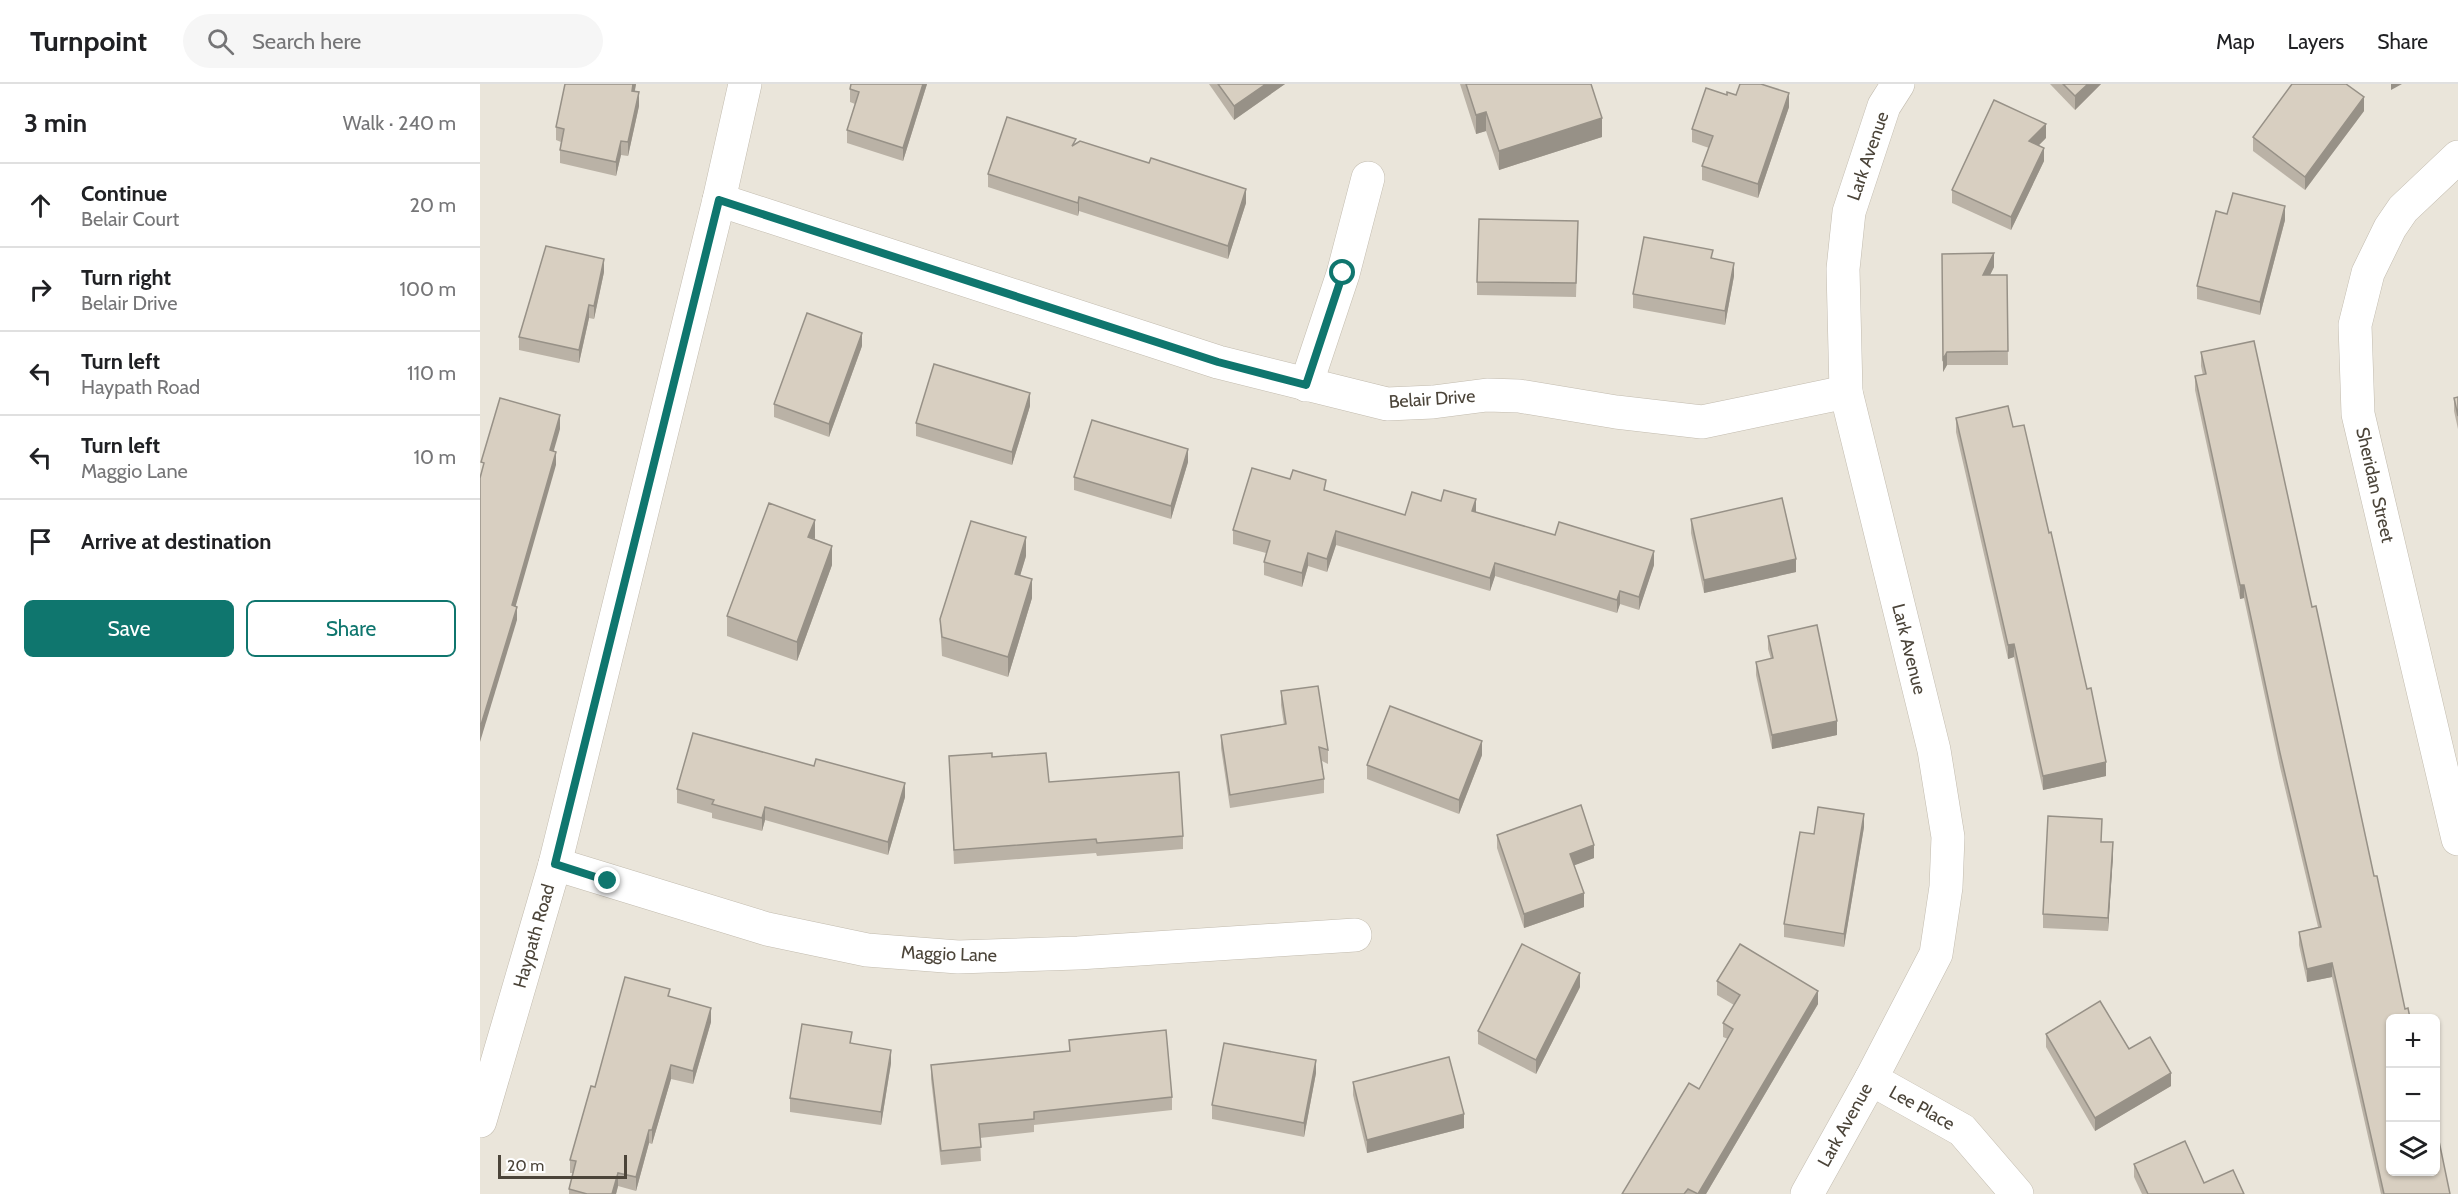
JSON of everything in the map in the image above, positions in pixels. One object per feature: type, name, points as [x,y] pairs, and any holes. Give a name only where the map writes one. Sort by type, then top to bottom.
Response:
[{"type":"street","name":"Haypath Road","points":[[480,1121],[555,864],[719,200],[745,84]]},
{"type":"street","name":"Lark Avenue","points":[[1807,1194],[1871,1079],[1936,954],[1946,887],[1948,837],[1934,750],[1846,392],[1843,269],[1849,212],[1884,106],[1898,84]]},
{"type":"street","name":"Sheridan Street","points":[[2458,157],[2403,209],[2390,228],[2368,273],[2355,326],[2358,414],[2458,839]]},
{"type":"street","points":[[1306,385],[1343,273],[1368,178]]},
{"type":"street","name":"Belair Drive","points":[[719,200],[1218,362],[1387,404],[1432,402],[1487,395],[1519,396],[1616,412],[1702,422],[1846,392]]},
{"type":"street","name":"Maggio Lane","points":[[555,864],[767,929],[867,950],[958,957],[1066,954],[1355,934]]},
{"type":"street","name":"Lee Place","points":[[1871,1079],[1962,1130],[2017,1194]]},
{"type":"shaded area","points":[[480,84],[2458,84],[2458,1194],[480,1194]]},
{"type":"building","points":[[565,84],[633,84],[632,91],[639,92],[628,142],[621,141],[616,162],[560,150],[564,129],[556,127]]},
{"type":"building","points":[[851,84],[923,84],[903,148],[847,130],[859,92],[850,89]]},
{"type":"building","points":[[1218,84],[1266,84],[1234,106]]},
{"type":"building","points":[[1466,84],[1591,84],[1602,118],[1499,151],[1486,112],[1476,115]]},
{"type":"building","points":[[1740,84],[1761,84],[1789,93],[1758,184],[1702,166],[1713,136],[1692,129],[1706,88],[1727,95],[1727,92],[1736,95]]},
{"type":"building","points":[[2063,84],[2088,84],[2075,96]]},
{"type":"building","points":[[2292,84],[2346,84],[2364,97],[2305,177],[2253,137]]},
{"type":"building","points":[[1994,100],[2046,124],[2029,141],[2044,148],[2011,217],[1952,190]]},
{"type":"building","points":[[1007,117],[1076,139],[1072,146],[1080,141],[1149,163],[1151,158],[1246,189],[1228,246],[1079,197],[1078,203],[988,174]]},
{"type":"building","points":[[2233,193],[2285,206],[2260,302],[2197,286],[2216,211],[2227,214]]},
{"type":"building","points":[[1479,219],[1578,221],[1576,283],[1477,282]]},
{"type":"building","points":[[1644,237],[1713,250],[1711,258],[1734,263],[1725,311],[1633,294]]},
{"type":"building","points":[[546,246],[604,259],[594,306],[589,305],[579,350],[519,337]]},
{"type":"building","points":[[1994,253],[1983,275],[2007,275],[2008,351],[1947,352],[1943,359],[1942,254]]},
{"type":"building","points":[[807,313],[862,333],[829,424],[774,404]]},
{"type":"building","points":[[2254,341],[2312,607],[2316,606],[2374,876],[2377,876],[2405,1009],[2408,1008],[2409,1014],[2386,1014],[2386,1176],[2440,1176],[2440,1146],[2450,1194],[2384,1194],[2332,963],[2307,969],[2299,932],[2321,927],[2244,585],[2240,585],[2195,376],[2206,374],[2201,352]]},
{"type":"building","points":[[934,364],[1030,393],[1012,452],[916,423]]},
{"type":"building","points":[[2458,397],[2458,416],[2454,398]]},
{"type":"building","points":[[500,398],[560,415],[550,450],[556,452],[512,605],[517,607],[480,728],[480,478],[484,463],[481,462]]},
{"type":"building","points":[[2008,406],[2013,427],[2024,425],[2087,689],[2091,688],[2106,762],[2043,776],[2014,644],[2008,645],[1956,418]]},
{"type":"building","points":[[1092,420],[1188,449],[1171,506],[1074,477]]},
{"type":"building","points":[[1252,468],[1290,479],[1293,470],[1326,480],[1324,490],[1405,515],[1412,492],[1441,501],[1444,490],[1476,499],[1472,511],[1555,535],[1559,522],[1654,551],[1639,597],[1620,591],[1617,600],[1495,563],[1490,578],[1336,531],[1327,559],[1308,553],[1302,573],[1264,562],[1270,541],[1233,530]]},
{"type":"building","points":[[1782,498],[1796,559],[1704,580],[1691,519]]},
{"type":"building","points":[[769,503],[815,520],[808,537],[832,546],[797,642],[727,616]]},
{"type":"building","points":[[971,521],[1026,537],[1015,574],[1032,579],[1008,657],[942,637],[940,619]]},
{"type":"building","points":[[1817,625],[1837,721],[1772,735],[1756,662],[1773,658],[1768,636]]},
{"type":"building","points":[[1318,686],[1328,750],[1319,747],[1324,779],[1230,795],[1221,735],[1286,724],[1281,691]]},
{"type":"building","points":[[1390,706],[1482,741],[1459,800],[1367,765]]},
{"type":"building","points":[[693,733],[814,766],[816,759],[905,783],[888,842],[765,807],[762,818],[712,804],[714,800],[677,789]]},
{"type":"building","points":[[992,753],[992,757],[1046,753],[1049,782],[1179,772],[1183,836],[1097,843],[1096,839],[954,850],[949,756]]},
{"type":"building","points":[[1581,805],[1594,845],[1570,854],[1584,893],[1524,914],[1497,835]]},
{"type":"building","points":[[1818,807],[1864,814],[1844,934],[1784,924],[1800,832],[1814,834]]},
{"type":"building","points":[[2048,816],[2102,819],[2101,842],[2113,842],[2108,918],[2043,914]]},
{"type":"building","points":[[1522,944],[1580,973],[1536,1060],[1478,1031]]},
{"type":"building","points":[[1740,944],[1818,991],[1698,1194],[1688,1189],[1684,1194],[1622,1194],[1689,1083],[1699,1089],[1733,1029],[1723,1023],[1740,995],[1717,981]]},
{"type":"building","points":[[625,977],[670,989],[668,996],[711,1008],[693,1071],[671,1065],[636,1177],[618,1173],[612,1194],[587,1194],[569,1189],[576,1161],[570,1160],[591,1086],[595,1087]]},
{"type":"building","points":[[2100,1001],[2129,1049],[2150,1037],[2171,1073],[2095,1118],[2046,1034]]},
{"type":"building","points":[[802,1024],[852,1032],[850,1043],[891,1050],[881,1112],[790,1098]]},
{"type":"building","points":[[1166,1030],[1172,1097],[1034,1112],[1034,1119],[979,1124],[981,1147],[941,1151],[931,1065],[1070,1051],[1069,1040]]},
{"type":"building","points":[[1224,1043],[1316,1060],[1304,1123],[1212,1105]]},
{"type":"building","points":[[1449,1057],[1464,1114],[1367,1140],[1353,1082]]},
{"type":"building","points":[[2185,1141],[2204,1183],[2233,1170],[2244,1194],[2148,1194],[2134,1164]]},
{"type":"route","points":[[608,881],[555,864],[719,200],[1218,362],[1306,385],[1343,273]]}]
